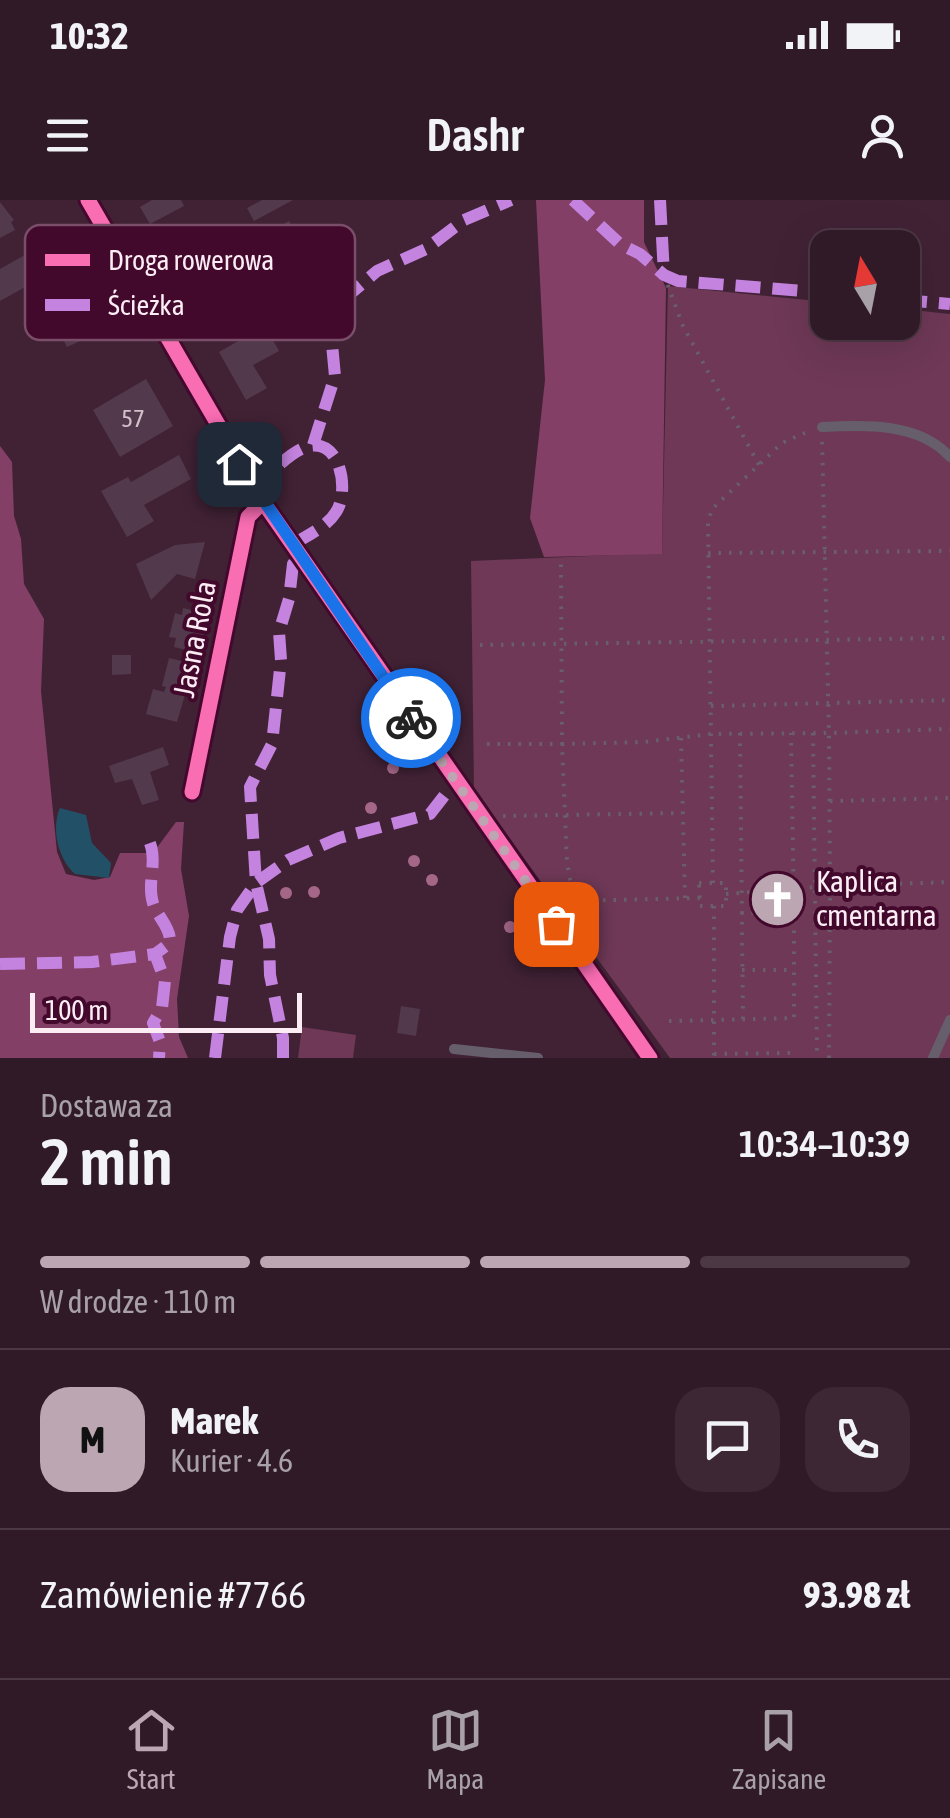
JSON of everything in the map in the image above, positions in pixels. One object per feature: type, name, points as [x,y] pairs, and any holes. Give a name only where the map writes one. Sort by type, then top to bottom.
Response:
[{"type":"street","points":[[88,200],[102,225]]},
{"type":"street","points":[[169,340],[262,502],[649,1058]]},
{"type":"street","name":"Jasna Rola","points":[[192,792],[248,517],[262,502]]},
{"type":"lane","points":[[822,427],[869,424],[896,428],[950,456]]},
{"type":"lane","points":[[933,1058],[950,1020]]},
{"type":"lane","points":[[454,1048],[538,1058]]},
{"type":"path","points":[[664,275],[683,326],[758,465]]},
{"type":"path","points":[[713,883],[708,553],[712,509],[782,443],[822,427],[829,703],[830,1058]]},
{"type":"path","points":[[708,553],[950,551]]},
{"type":"path","points":[[561,564],[562,744],[569,888],[574,902],[700,898]]},
{"type":"path","points":[[480,645],[950,638]]},
{"type":"path","points":[[711,706],[950,700]]},
{"type":"path","points":[[487,744],[642,742],[740,733],[950,730]]},
{"type":"path","points":[[740,733],[743,1019]]},
{"type":"path","points":[[669,1021],[794,1018],[791,733]]},
{"type":"path","points":[[813,733],[817,1058]]},
{"type":"path","points":[[681,736],[685,898]]},
{"type":"path","points":[[830,801],[950,798]]},
{"type":"path","points":[[498,816],[682,813]]},
{"type":"path","points":[[726,894],[816,886],[950,882]]},
{"type":"path","points":[[700,883],[726,883],[726,894],[726,906],[700,906],[700,883]]},
{"type":"path","points":[[714,906],[714,1056],[795,1053]]},
{"type":"path","points":[[741,913],[794,913]]},
{"type":"path","points":[[742,970],[794,970]]},
{"type":"shaded area","points":[[536,200],[644,200],[644,242],[666,288],[662,554],[544,557],[530,518],[545,380]]},
{"type":"shaded area","points":[[668,286],[810,300],[810,340],[920,340],[920,311],[950,314],[950,1058],[670,1058],[474,790],[471,561],[662,553]]},
{"type":"shaded area","points":[[0,446],[12,462],[14,516],[21,539],[24,584],[44,619],[41,691],[57,852],[66,874],[94,880],[110,877],[120,853],[153,853],[176,822],[184,822],[181,869],[189,916],[177,999],[179,1037],[188,1058],[0,1058]]},
{"type":"shaded area","points":[[302,1027],[356,1035],[353,1058],[298,1058]]},
{"type":"water","points":[[60,808],[86,815],[92,843],[111,863],[109,878],[75,874],[69,868],[56,834]]},
{"type":"building","points":[[152,200],[181,200],[184,206],[150,224],[140,207]]},
{"type":"building","points":[[262,200],[293,200],[254,221],[247,208]]},
{"type":"building","points":[[0,202],[14,220],[11,222],[15,230],[0,238]]},
{"type":"building","points":[[25,255],[25,287],[0,301],[0,269]]},
{"type":"building","points":[[64,340],[82,340],[67,347]]},
{"type":"building","points":[[240,340],[273,340],[279,351],[253,365],[267,388],[246,400],[219,352]]},
{"type":"building","points":[[146,379],[173,426],[120,457],[93,410]]},
{"type":"building","points":[[179,455],[191,479],[144,505],[154,521],[127,537],[101,491],[128,477],[131,482]]},
{"type":"building","points":[[205,542],[195,579],[177,574],[151,600],[136,564],[175,545]]},
{"type":"building","points":[[183,608],[209,614],[199,653],[174,647],[176,638],[169,637],[175,613],[182,615]]},
{"type":"building","points":[[112,655],[131,655],[131,674],[112,675]]},
{"type":"building","points":[[169,658],[194,664],[177,722],[146,714],[153,689],[164,692]]},
{"type":"building","points":[[163,747],[169,765],[150,772],[159,800],[142,805],[132,779],[115,783],[109,766]]},
{"type":"building","name":"Kaplica cmentarna","points":[[792,892],[792,905],[750,906],[750,897]]},
{"type":"building","points":[[401,1006],[420,1009],[416,1036],[397,1033]]},
{"type":"marked path","points":[[355,290],[377,271],[426,249],[464,220],[511,200]]},
{"type":"marked path","points":[[573,200],[620,244],[640,254],[664,275]]},
{"type":"marked path","points":[[660,200],[664,275],[678,281],[810,292]]},
{"type":"marked path","points":[[920,302],[950,304]]},
{"type":"marked path","points":[[313,445],[335,376],[332,340]]},
{"type":"marked path","points":[[252,487],[303,448],[321,446],[336,459],[342,481],[336,512],[322,527],[292,545]]},
{"type":"marked path","points":[[283,1058],[283,1038],[270,975],[269,939],[256,883],[250,787],[272,744],[281,660],[279,632],[289,599],[293,564],[299,557]]},
{"type":"marked path","points":[[215,1058],[230,937],[237,910],[256,883],[288,860],[339,838],[430,814],[455,782]]},
{"type":"marked path","points":[[150,843],[152,899],[170,943],[155,954]]},
{"type":"marked path","points":[[0,964],[92,962],[155,954],[165,981],[162,1008],[153,1023],[160,1042],[159,1058]]},
{"type":"cycle path","points":[[88,200],[102,225]]},
{"type":"cycle path","points":[[169,340],[263,502],[650,1058]]},
{"type":"cycle path","points":[[192,792],[248,517],[263,502]]},
{"type":"way so far","points":[[411,718],[556,924]]},
{"type":"place","name":"Kaplica cmentarna","points":[[777,899]]},
{"type":"route","points":[[239,464],[411,718]]}]
